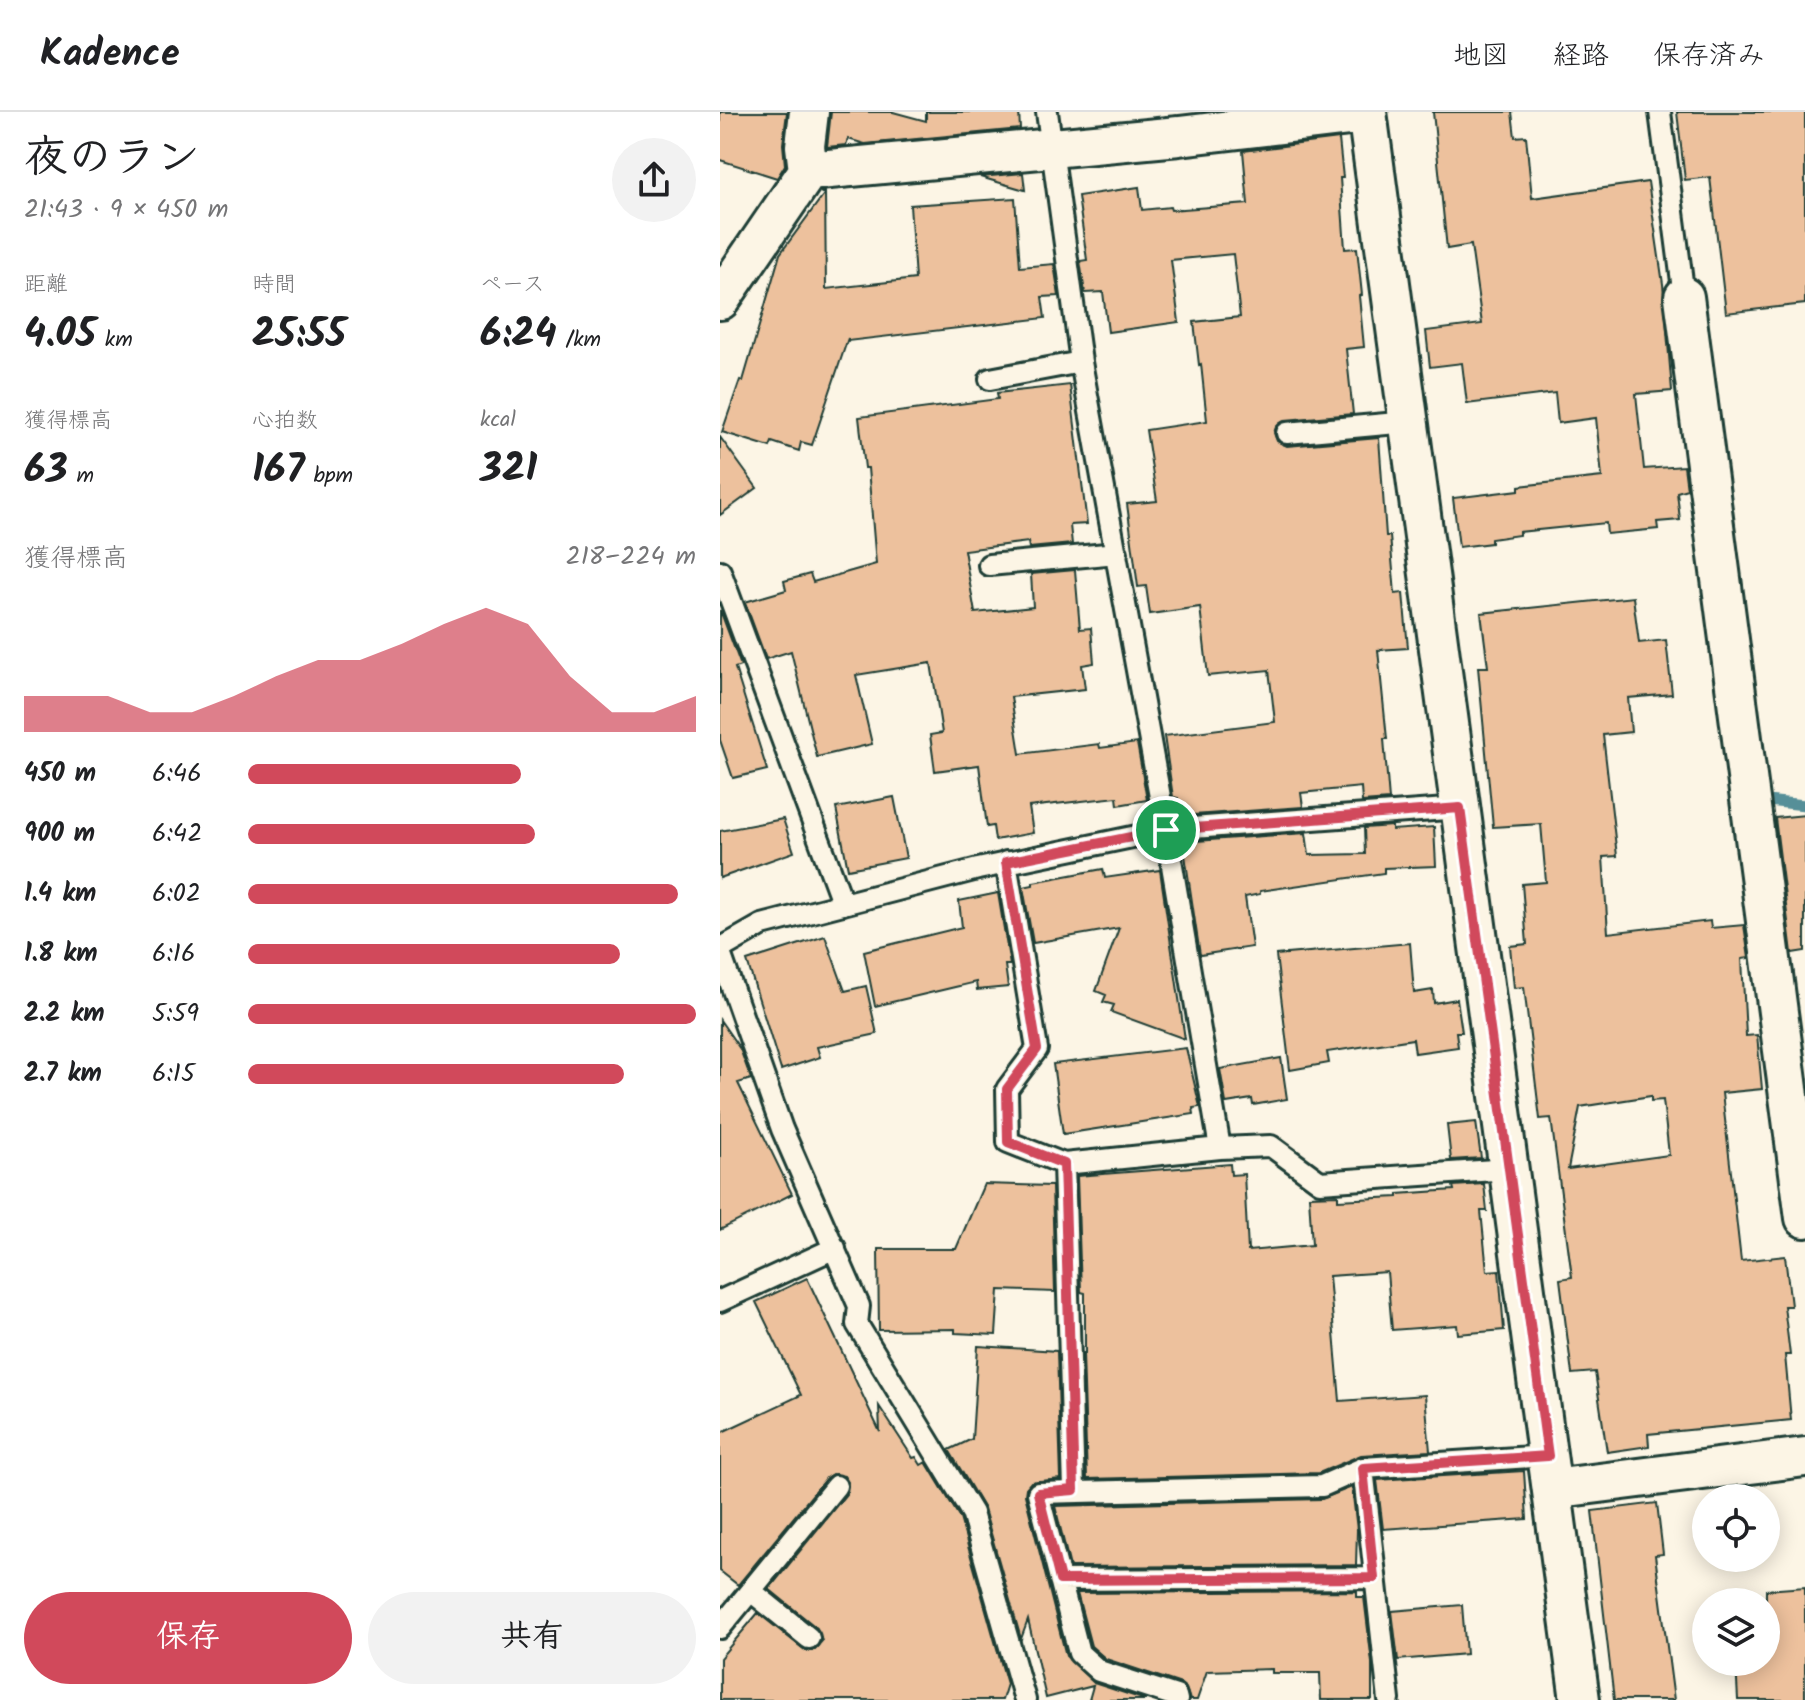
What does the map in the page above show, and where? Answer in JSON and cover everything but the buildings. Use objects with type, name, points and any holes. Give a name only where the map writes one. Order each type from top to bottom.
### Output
[{"type":"street","points":[[720,300],[808,171],[805,146],[809,112]]},
{"type":"street","points":[[808,171],[1050,130],[1179,136],[1367,113],[1580,1700]]},
{"type":"street","points":[[1684,297],[1805,1218]]},
{"type":"street","points":[[1550,1472],[1805,1457]]},
{"type":"lane","points":[[1660,112],[1684,297]]},
{"type":"lane","points":[[1050,130],[1081,362],[1220,1148]]},
{"type":"lane","points":[[990,379],[1081,362]]},
{"type":"lane","points":[[1287,433],[1408,422]]},
{"type":"lane","points":[[989,565],[1117,553]]},
{"type":"lane","points":[[720,571],[843,904]]},
{"type":"lane","points":[[1025,1700],[972,1513],[857,1324],[859,1306],[782,1129],[720,951],[762,925],[1006,862],[1166,830],[1460,808]]},
{"type":"lane","points":[[1006,862],[1037,1049],[1007,1089],[1008,1142],[1064,1164],[1220,1148],[1271,1146],[1320,1182],[1509,1169]]},
{"type":"lane","points":[[1064,1164],[1074,1490]]},
{"type":"lane","points":[[720,1301],[835,1248]]},
{"type":"lane","points":[[1363,1468],[1389,1700]]},
{"type":"lane","points":[[1177,1700],[1176,1696],[1099,1671],[1079,1653],[1038,1493],[1322,1486],[1363,1468],[1550,1472]]},
{"type":"lane","points":[[720,1628],[836,1486]]},
{"type":"lane","points":[[1060,1580],[1374,1578]]},
{"type":"lane","points":[[751,1591],[809,1638]]},
{"type":"waterway","points":[[1758,800],[1805,805]]},
{"type":"route","points":[[1460,808],[1548,1456],[1363,1468],[1374,1578],[1060,1580],[1038,1493],[1074,1490],[1064,1164],[1008,1142],[1007,1089],[1037,1049],[1006,862],[1166,830],[1460,808]]}]
